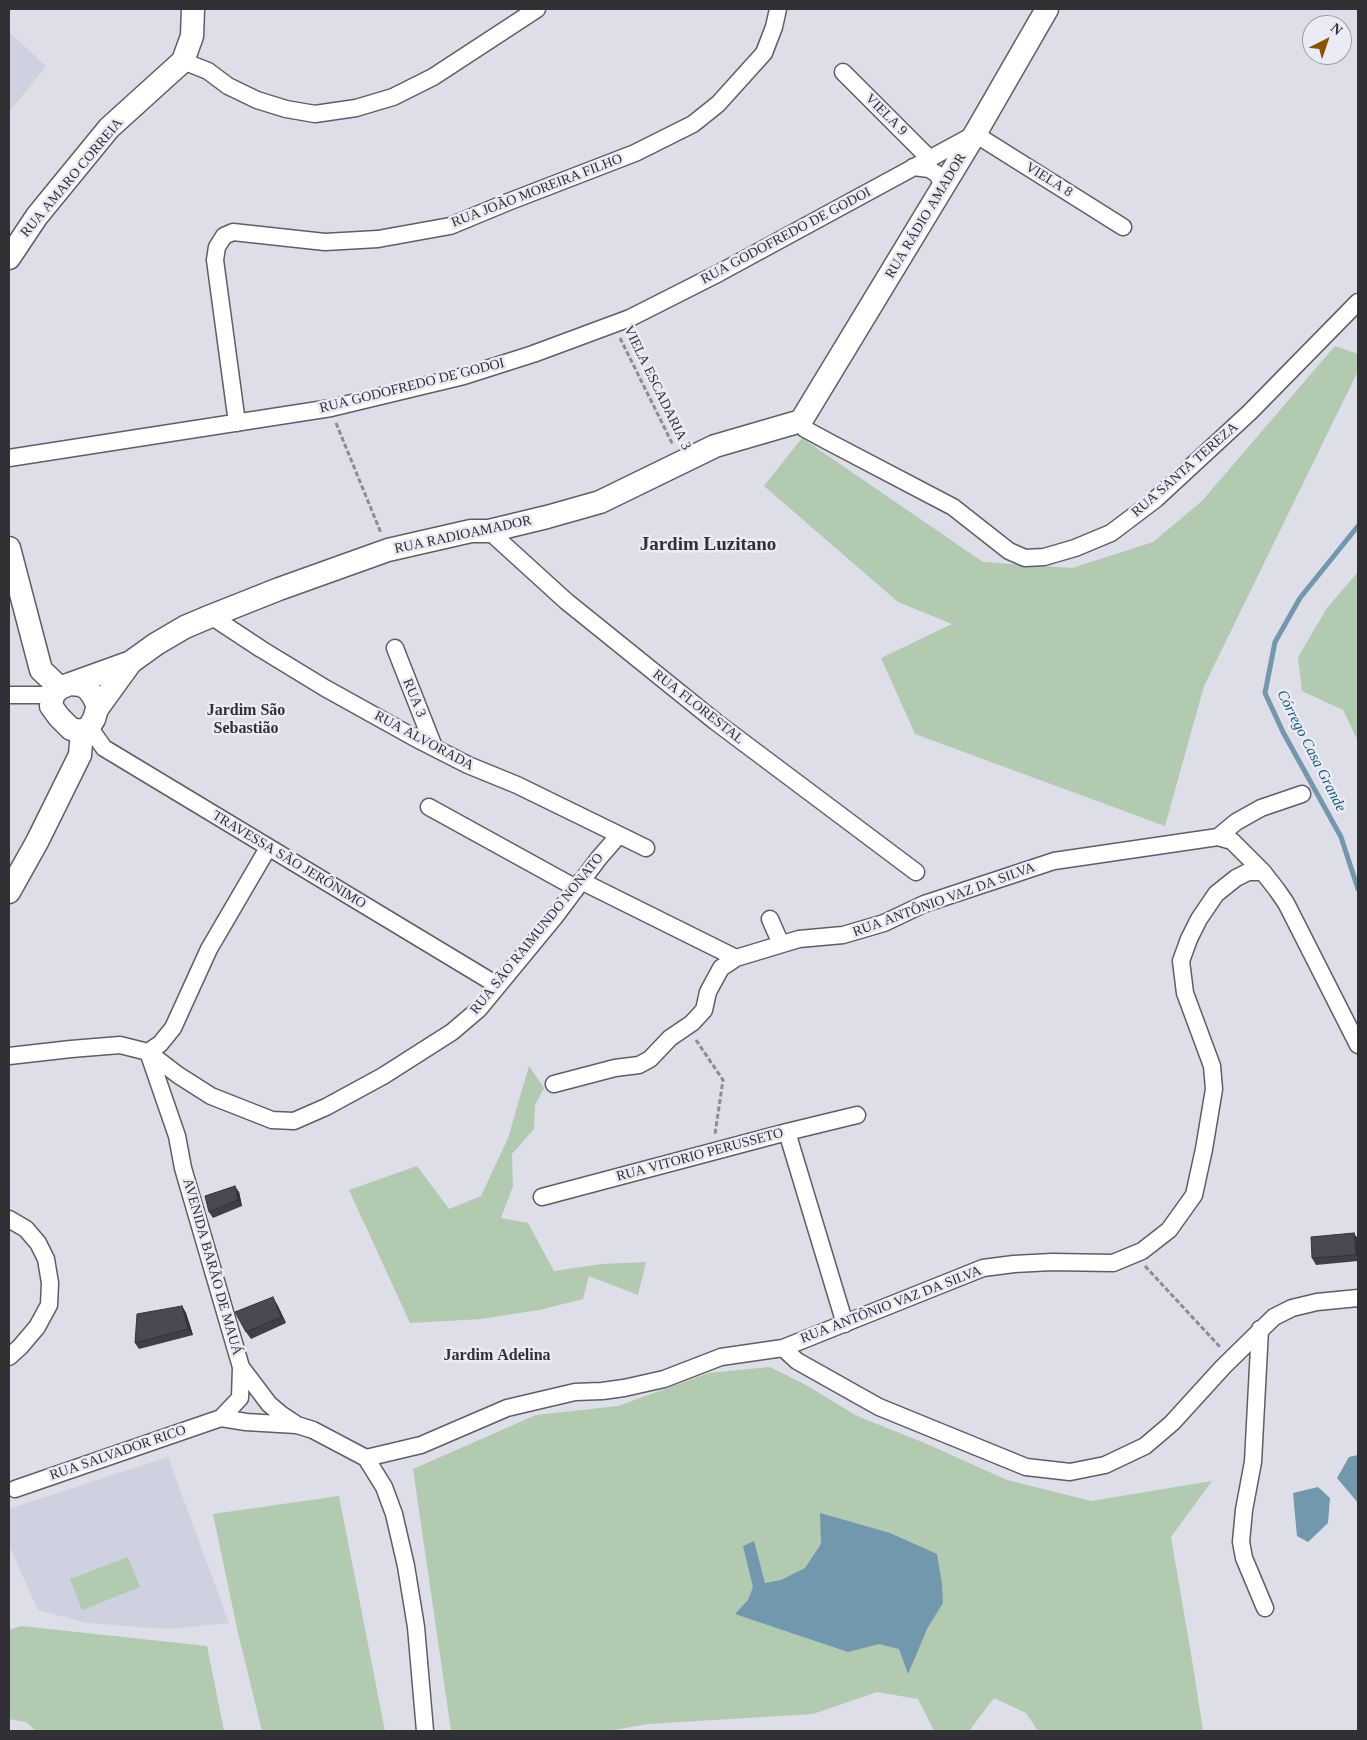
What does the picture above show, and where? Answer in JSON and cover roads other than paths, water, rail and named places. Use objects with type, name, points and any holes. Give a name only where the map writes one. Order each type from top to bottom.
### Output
[{"type":"street","points":[[193,9],[192,36],[183,61],[208,72],[228,86],[257,100],[286,109],[315,114],[356,108],[393,97],[434,77],[537,9]]},
{"type":"street","name":"RUA JOÃO MOREIRA FILHO","points":[[237,423],[215,260],[217,246],[224,236],[233,232],[325,242],[378,239],[450,226],[635,154],[694,124],[718,104],[764,54],[774,27],[778,9]]},
{"type":"street","name":"RUA RÁDIO AMADOR","points":[[801,421],[944,186],[1048,9]]},
{"type":"street","name":"RUA AMARO CORREIA","points":[[9,258],[37,216],[109,128],[183,61]]},
{"type":"street","name":"VIELA 9","points":[[843,72],[928,158]]},
{"type":"street","name":"RUA GODOFREDO DE GODOI","points":[[9,458],[331,408],[464,376],[533,354],[630,318],[719,273],[975,134]]},
{"type":"street","name":"VIELA 8","points":[[975,134],[1123,227]]},
{"type":"street","points":[[913,167],[929,169],[937,174],[944,186]]},
{"type":"street","name":"RUA SANTA TEREZA","points":[[801,421],[805,429],[821,438],[953,506],[1009,551],[1025,558],[1044,557],[1075,548],[1111,533],[1156,499],[1250,412],[1358,302]]},
{"type":"street","name":"RUA RADIOAMADOR","points":[[61,689],[131,662],[156,644],[185,627],[279,588],[388,550],[471,531],[489,530],[547,517],[600,502],[715,446],[801,421]]},
{"type":"street","name":"RUA FLORESTAL","points":[[489,530],[566,601],[701,710],[916,872]]},
{"type":"street","points":[[9,548],[41,670],[61,689]]},
{"type":"street","name":"RUA ALVORADA","points":[[212,616],[261,649],[325,688],[434,747],[468,765],[517,785],[646,848]]},
{"type":"street","name":"RUA 3","points":[[395,648],[434,747]]},
{"type":"street","name":"RUA RADIOAMADOR","points":[[89,723],[131,662]]},
{"type":"street","points":[[9,695],[81,685],[94,696],[80,755],[37,842],[9,892]]},
{"type":"street","points":[[61,689],[52,706],[58,717],[71,729],[89,723]]},
{"type":"street","name":"TRAVESSA SÃO JERÔNIMO","points":[[89,723],[104,748],[497,985]]},
{"type":"street","points":[[1218,837],[1236,822],[1261,808],[1302,794]]},
{"type":"street","points":[[428,807],[579,884],[736,958]]},
{"type":"street","name":"RUA SÃO RAIMUNDO NONATO","points":[[148,1052],[178,1075],[211,1096],[272,1120],[294,1121],[326,1107],[383,1076],[452,1032],[478,1009],[554,918],[619,835]]},
{"type":"street","points":[[1218,837],[1232,841],[1263,872],[1286,903],[1358,1045]]},
{"type":"street","name":"RUA ANTÔNIO VAZ DA SILVA","points":[[554,1084],[615,1068],[639,1065],[654,1055],[670,1038],[687,1027],[704,1010],[708,992],[721,968],[736,958],[799,939],[843,935],[884,923],[924,904],[1054,861],[1218,837]]},
{"type":"street","points":[[9,1056],[71,1048],[120,1045],[148,1052],[160,1044],[173,1028],[209,949],[268,848]]},
{"type":"street","name":"RUA ANTÔNIO VAZ DA SILVA","points":[[366,1458],[421,1445],[507,1408],[575,1392],[624,1388],[664,1379],[721,1356],[783,1348],[983,1268],[1052,1262],[1113,1263],[1142,1251],[1169,1230],[1194,1195],[1214,1089],[1212,1066],[1185,993],[1181,962],[1188,939],[1198,919],[1216,894],[1236,878],[1248,872],[1263,872]]},
{"type":"street","points":[[770,919],[781,944]]},
{"type":"street","name":"AVENIDA BARÃO DE MAUÁ","points":[[148,1052],[177,1136],[183,1168],[241,1367],[270,1404],[297,1425],[313,1430],[366,1458]]},
{"type":"street","name":"RUA VITORIO PERUSSETO","points":[[542,1197],[857,1115]]},
{"type":"street","points":[[788,1132],[845,1324]]},
{"type":"street","points":[[9,1219],[26,1229],[38,1243],[46,1259],[50,1283],[49,1306],[37,1327],[9,1357]]},
{"type":"street","points":[[783,1348],[797,1361],[879,1407],[1026,1467],[1070,1472],[1105,1465],[1144,1446],[1172,1423],[1231,1359],[1274,1317],[1292,1308],[1317,1302],[1358,1298]]},
{"type":"street","points":[[1260,1329],[1253,1462],[1244,1510],[1241,1542],[1244,1558],[1265,1608]]},
{"type":"street","name":"RUA SALVADOR RICO","points":[[15,1489],[221,1418],[240,1398],[241,1367]]},
{"type":"street","name":"RUA SALVADOR RICO","points":[[221,1418],[246,1422],[297,1425]]},
{"type":"street","points":[[366,1458],[384,1487],[394,1514],[404,1557],[416,1627],[425,1731]]},
{"type":"water","points":[[1358,1455],[1358,1503],[1337,1478],[1349,1457]]},
{"type":"water","points":[[1318,1487],[1330,1498],[1328,1523],[1308,1542],[1297,1536],[1293,1493]]},
{"type":"water","points":[[820,1513],[890,1533],[937,1554],[943,1603],[928,1627],[908,1674],[899,1649],[879,1644],[848,1652],[735,1614],[748,1600],[753,1587],[743,1546],[754,1541],[765,1583],[781,1580],[805,1568],[821,1544]]},
{"type":"waterway","name":"Córrego Casa Grande","points":[[1358,526],[1300,598],[1275,642],[1265,693],[1283,732],[1341,837],[1358,889]]},
{"type":"district","name":"Jardim Luzitano","points":[[708,545]]},
{"type":"district","name":"Jardim São Sebastião","points":[[246,720]]},
{"type":"district","name":"Jardim Adelina","points":[[497,1356]]}]
